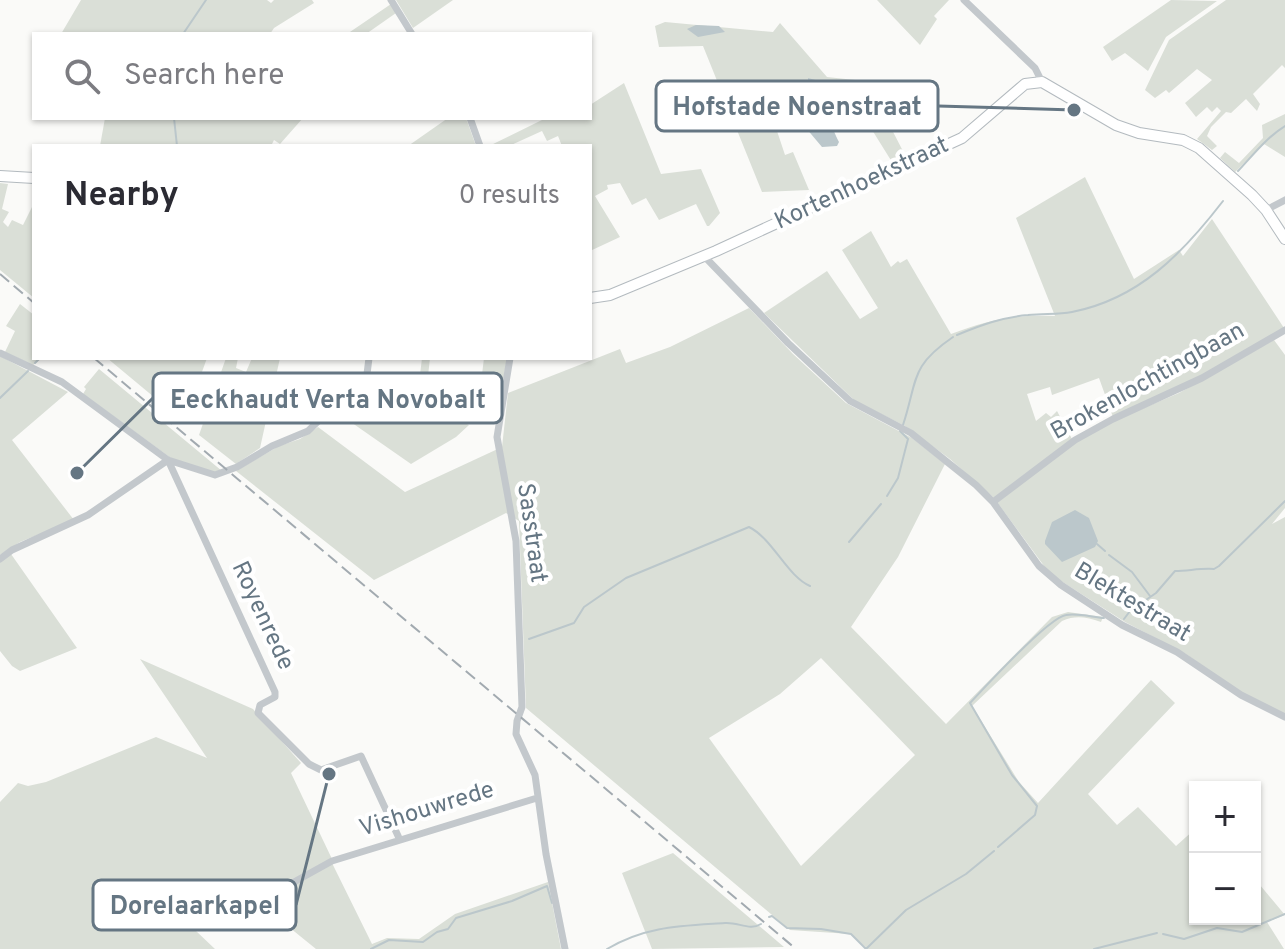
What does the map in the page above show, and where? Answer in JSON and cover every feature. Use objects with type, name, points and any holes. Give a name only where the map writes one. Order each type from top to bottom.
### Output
[{"type":"street","points":[[391,0],[411,32]]},
{"type":"street","points":[[964,0],[1035,68],[1042,82],[1116,125],[1139,133],[1183,140],[1199,148],[1266,210],[1285,239]]},
{"type":"street","name":"Kortenhoekstraat","points":[[592,298],[610,295],[704,256],[962,138],[1025,84],[1042,82]]},
{"type":"street","points":[[471,120],[479,144]]},
{"type":"street","points":[[0,176],[32,178]]},
{"type":"street","points":[[1266,210],[1285,200]]},
{"type":"street","name":"Blektestraat","points":[[704,256],[788,343],[850,401],[911,433],[950,462],[993,502],[1039,566],[1061,585],[1122,625],[1177,652],[1241,695],[1285,717]]},
{"type":"street","name":"Brokenlochtingbaan","points":[[993,502],[1075,440],[1202,378],[1285,330]]},
{"type":"street","points":[[0,353],[62,382],[168,460],[210,475],[221,474],[272,446],[301,436],[367,374],[369,360]]},
{"type":"street","name":"Sasstraat","points":[[510,360],[497,437],[518,560],[522,707],[516,734],[533,770],[537,798]]},
{"type":"street","points":[[0,559],[12,550],[88,515],[168,460]]},
{"type":"street","name":"Royenrede","points":[[168,460],[275,692],[275,697],[260,705],[258,713],[309,764],[321,770],[361,756],[399,838]]},
{"type":"street","points":[[537,798],[565,949]]},
{"type":"street","name":"Vishouwrede","points":[[201,925],[242,897],[276,892],[332,861],[537,798]]},
{"type":"shaded area","points":[[81,0],[267,0],[271,3],[274,0],[312,0],[314,3],[271,32],[62,32]]},
{"type":"shaded area","points":[[396,0],[453,0],[413,28]]},
{"type":"shaded area","points":[[877,0],[949,0],[934,16],[937,19],[920,45]]},
{"type":"shaded area","points":[[1171,0],[1217,1],[1166,37],[1148,71],[1125,53],[1112,61],[1103,47]]},
{"type":"shaded area","points":[[1226,0],[1285,0],[1285,68],[1282,65],[1253,94],[1260,104],[1257,111],[1246,99],[1211,127],[1207,136],[1217,146],[1212,150],[1197,139],[1221,111],[1217,107],[1212,112],[1207,107],[1196,117],[1185,103],[1212,80],[1197,69],[1169,93],[1166,90],[1155,98],[1145,90],[1169,40]]},
{"type":"shaded area","points":[[391,4],[396,13],[369,32],[350,32]]},
{"type":"shaded area","points":[[665,22],[773,32],[780,23],[827,77],[883,83],[887,87],[872,100],[906,157],[892,162],[859,109],[836,126],[812,98],[793,106],[792,114],[802,125],[795,127],[781,100],[774,103],[783,125],[776,128],[785,155],[793,152],[809,190],[762,192],[703,46],[659,47],[655,26]]},
{"type":"shaded area","points":[[696,25],[719,26],[725,32],[698,37],[687,29]]},
{"type":"shaded area","points":[[808,78],[819,81],[838,103],[833,112],[828,111],[808,86]]},
{"type":"shaded area","points":[[624,83],[661,174],[701,169],[720,213],[709,226],[696,204],[659,220],[646,198],[632,205],[620,183],[607,185],[608,189],[595,196],[620,237],[592,250],[592,144],[561,144],[558,136],[547,141],[542,131],[513,144],[493,144],[542,120],[592,120],[592,104]]},
{"type":"shaded area","points":[[809,99],[820,107],[827,118],[839,142],[837,146],[822,147],[795,115],[796,107]]},
{"type":"shaded area","points":[[1285,114],[1285,157],[1264,144],[1235,172],[1220,158],[1225,152],[1239,163],[1263,138],[1262,125]]},
{"type":"shaded area","points":[[105,120],[301,120],[280,144],[274,140],[272,144],[100,144]]},
{"type":"shaded area","points":[[445,120],[467,120],[475,144],[411,144]]},
{"type":"shaded area","points":[[1085,177],[1134,279],[1179,250],[1183,256],[1212,219],[1284,328],[1201,377],[1113,417],[1099,378],[1052,395],[1050,387],[1027,394],[1036,421],[1046,413],[1051,417],[1057,411],[1072,439],[994,498],[950,459],[905,426],[855,401],[764,313],[827,271],[860,319],[878,308],[842,250],[871,231],[891,267],[907,259],[951,334],[1002,319],[1055,316],[1016,218]]},
{"type":"shaded area","points":[[0,183],[8,184],[2,209],[9,212],[3,222],[8,227],[12,220],[23,225],[32,207],[32,296],[0,270]]},
{"type":"shaded area","points":[[20,304],[32,313],[32,360],[39,360],[33,365],[5,352],[15,331],[6,326]]},
{"type":"shaded area","points":[[749,308],[846,403],[912,438],[945,464],[898,557],[851,627],[946,724],[1052,617],[1068,612],[1103,617],[1101,622],[1081,617],[1062,621],[972,706],[1019,782],[1038,803],[1151,680],[1175,703],[1088,794],[1117,825],[1138,807],[1176,846],[1189,834],[1189,925],[1261,925],[1261,886],[1285,915],[1267,922],[1284,949],[868,949],[850,934],[790,930],[526,708],[519,521],[506,513],[374,580],[236,471],[318,427],[405,492],[502,447],[508,393],[620,349],[626,363],[670,347]],"holes":[[[821,658],[915,755],[801,866],[709,738],[780,694]]]},
{"type":"shaded area","points":[[1274,340],[1285,355],[1285,508],[1272,524],[1285,517],[1285,715],[1240,692],[1186,654],[1125,622],[1061,581],[1047,570],[997,502],[1072,444],[1116,420],[1179,393]]},
{"type":"shaded area","points":[[0,356],[68,392],[12,440],[74,520],[20,542],[0,555]]},
{"type":"shaded area","points":[[109,360],[206,360],[184,422]]},
{"type":"shaded area","points":[[225,360],[238,360],[236,368],[246,372],[251,360],[280,360],[260,448],[236,464],[199,435]]},
{"type":"shaded area","points":[[422,360],[430,360],[425,403],[469,425],[456,437],[411,464],[335,411],[369,376],[417,400]]},
{"type":"shaded area","points":[[484,360],[507,360],[498,411],[478,407]]},
{"type":"shaded area","points":[[99,369],[222,471],[217,473],[175,461],[83,394],[84,387]]},
{"type":"shaded area","points":[[1075,510],[1089,518],[1098,541],[1095,547],[1062,562],[1045,541],[1052,522]]},
{"type":"shaded area","points":[[11,554],[77,648],[20,671],[0,651],[0,562]]},
{"type":"shaded area","points":[[140,659],[253,709],[301,763],[291,773],[332,859],[275,889],[241,895],[195,930],[215,949],[0,949],[0,802],[18,783],[28,786],[46,782],[156,737],[207,758]]},
{"type":"shaded area","points":[[673,853],[784,947],[652,949],[622,873]]},
{"type":"shaded area","points":[[332,863],[372,944],[387,938],[419,939],[455,914],[548,882],[561,949],[316,949],[252,897],[266,895]]},
{"type":"waterway","points":[[184,32],[206,0]]},
{"type":"waterway","points":[[174,120],[177,144]]},
{"type":"waterway","points":[[1238,171],[1285,126]]},
{"type":"waterway","points":[[957,335],[1001,320],[1072,312],[1118,296],[1139,285],[1175,256],[1223,201]]},
{"type":"waterway","points":[[903,425],[922,366],[953,337]]},
{"type":"waterway","points":[[35,363],[38,360]]},
{"type":"waterway","points":[[0,398],[28,371]]},
{"type":"waterway","points":[[887,496],[898,478],[908,439],[900,431]]},
{"type":"waterway","points":[[1124,619],[1130,611],[1156,593],[1175,571],[1214,569],[1219,566],[1285,501]]},
{"type":"waterway","points":[[849,542],[881,504]]},
{"type":"waterway","points":[[529,639],[574,623],[584,607],[626,578],[749,527],[765,540],[794,574],[810,586]]},
{"type":"waterway","points":[[1097,544],[1105,551]]},
{"type":"waterway","points":[[1109,555],[1132,572],[1150,596]]},
{"type":"waterway","points":[[998,847],[1035,815],[1037,806],[1012,775],[970,703],[1018,653],[1058,619],[1066,615],[1104,618]]},
{"type":"waterway","points":[[769,917],[772,916],[787,928],[851,934],[866,949],[906,910],[966,874],[994,851]]},
{"type":"waterway","points":[[371,949],[389,940],[423,942],[437,932],[448,929],[456,918],[512,901],[547,886],[552,903]]},
{"type":"waterway","points":[[1163,934],[1184,939],[1217,928],[1242,932],[1285,914]]},
{"type":"waterway","points":[[607,949],[621,941],[664,928],[725,923],[753,927],[761,924]]},
{"type":"waterway","points":[[1094,949],[1157,933]]},
{"type":"railway","points":[[0,274],[32,301]]},
{"type":"railway","points":[[96,360],[796,949]]},
{"type":"place","name":"Hofstade Noenstraat","points":[[1074,110]]},
{"type":"place","name":"Eeckhaudt Verta Novobalt","points":[[77,473]]},
{"type":"place","name":"Dorelaarkapel","points":[[329,774]]}]
